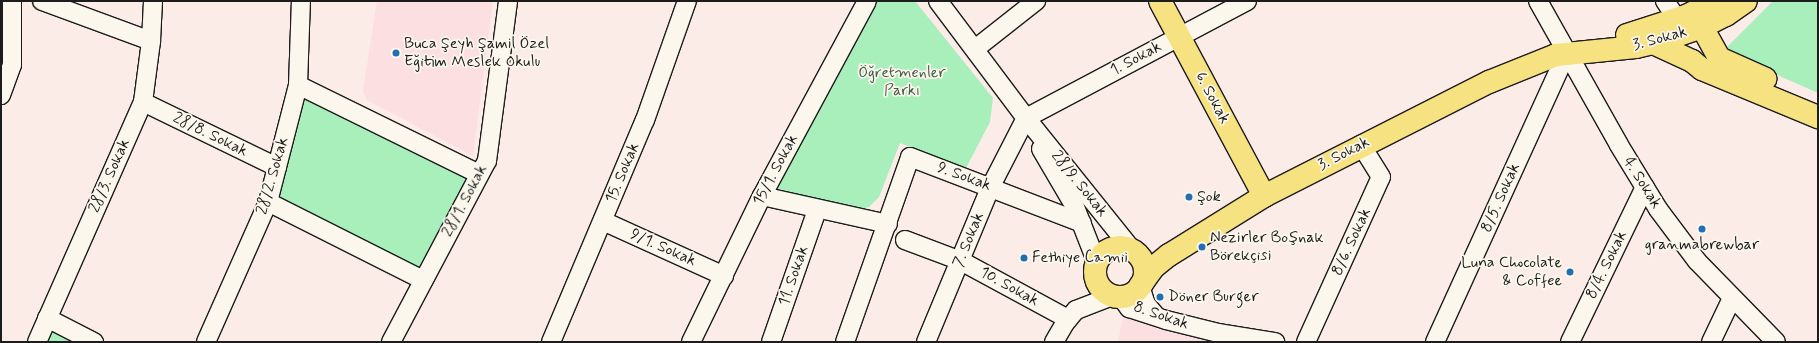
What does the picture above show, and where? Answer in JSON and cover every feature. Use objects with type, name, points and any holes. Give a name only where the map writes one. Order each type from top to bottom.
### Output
[{"type":"main road","name":"6. Sokak","points":[[1160,1],[1264,196]]},
{"type":"main road","name":"3. Sokak","points":[[1140,286],[1154,266],[1169,255],[1264,196],[1361,145],[1490,82],[1567,53],[1677,19],[1715,1]]},
{"type":"main road","name":"3. Sokak","points":[[1567,53],[1653,43],[1702,27],[1726,15],[1746,1]]},
{"type":"main road","points":[[1677,19],[1691,19],[1702,27],[1719,58],[1818,102]]},
{"type":"main road","points":[[1653,43],[1687,58],[1702,69],[1818,117]]},
{"type":"main road","points":[[1132,250],[1143,262],[1144,279],[1140,286],[1129,295],[1117,296],[1100,287],[1095,271],[1097,263],[1108,250],[1124,247],[1132,250],[1148,249],[1264,196]]},
{"type":"street","points":[[1,95],[12,65],[12,1]]},
{"type":"street","points":[[42,1],[152,41]]},
{"type":"street","name":"28/3. Sokak","points":[[37,342],[143,102],[152,41],[153,1]]},
{"type":"street","name":"28/2. Sokak","points":[[206,342],[268,202],[298,85],[301,1]]},
{"type":"street","name":"28/1. Sokak","points":[[396,340],[423,280],[487,161],[508,1]]},
{"type":"street","name":"15. Sokak","points":[[551,342],[603,221],[668,61],[687,1]]},
{"type":"street","name":"15/1. Sokak","points":[[691,342],[762,196],[867,1]]},
{"type":"street","name":"28/9. Sokak","points":[[938,1],[1026,118],[1132,250]]},
{"type":"street","points":[[975,49],[1036,1]]},
{"type":"street","name":"1. Sokak","points":[[1026,118],[1247,1]]},
{"type":"street","name":"4. Sokak","points":[[1538,1],[1645,187],[1697,261],[1776,342]]},
{"type":"street","points":[[1666,1],[1677,19]]},
{"type":"street","name":"8/5. Sokak","points":[[1435,342],[1567,53]]},
{"type":"street","points":[[298,85],[479,174]]},
{"type":"street","name":"28/8. Sokak","points":[[143,102],[277,167]]},
{"type":"street","name":"28/9. Sokak","points":[[1026,118],[1082,224],[1097,263]]},
{"type":"street","name":"7. Sokak","points":[[926,342],[991,186],[1026,118]]},
{"type":"street","name":"8/6. Sokak","points":[[1306,342],[1381,177],[1361,145]]},
{"type":"street","name":"9. Sokak","points":[[846,342],[910,157],[991,186],[1082,224]]},
{"type":"street","name":"8/4. Sokak","points":[[1570,342],[1645,187]]},
{"type":"street","points":[[762,196],[817,210],[888,224]]},
{"type":"street","points":[[268,202],[423,280]]},
{"type":"street","name":"11. Sokak","points":[[771,342],[817,210]]},
{"type":"street","name":"9/1. Sokak","points":[[603,221],[724,276]]},
{"type":"street","name":"10. Sokak","points":[[905,240],[961,261],[1067,321]]},
{"type":"street","points":[[1140,286],[1146,304],[1156,316]]},
{"type":"street","points":[[1054,342],[1076,310],[1117,296]]},
{"type":"street","name":"8. Sokak","points":[[1117,296],[1129,308],[1156,316],[1218,333],[1275,342]]},
{"type":"street","points":[[1711,342],[1732,298]]},
{"type":"street","points":[[47,318],[94,342]]},
{"type":"street","points":[[1061,342],[1067,321]]},
{"type":"shaded area","points":[[377,1],[493,1],[473,156],[367,100],[363,91]]},
{"type":"shaded area","points":[[1123,316],[1245,342],[1118,342]]},
{"type":"green space","name":"Öğretmenler Parkı","points":[[877,1],[915,1],[993,98],[990,122],[966,168],[900,143],[879,197],[869,207],[856,210],[776,188]]},
{"type":"green space","points":[[1773,1],[1818,1],[1818,93],[1735,56],[1727,47]]},
{"type":"green space","points":[[298,85],[479,174],[423,280],[268,202]]},
{"type":"green space","points":[[47,318],[94,342],[37,342]]},
{"type":"place","name":"Buca Şeyh Şamil Özel Eğitim Meslek Okulu","points":[[396,53]]},
{"type":"place","name":"Şok","points":[[1189,197]]},
{"type":"place","name":"granmabrewbar","points":[[1702,229]]},
{"type":"place","name":"Nezirler Boşnak Börekçisi","points":[[1202,247]]},
{"type":"place","name":"Fethiye Camii","points":[[1024,258]]},
{"type":"place","name":"Luna Chocolate & Coffee","points":[[1570,272]]},
{"type":"place","name":"Döner Burger","points":[[1160,297]]}]
